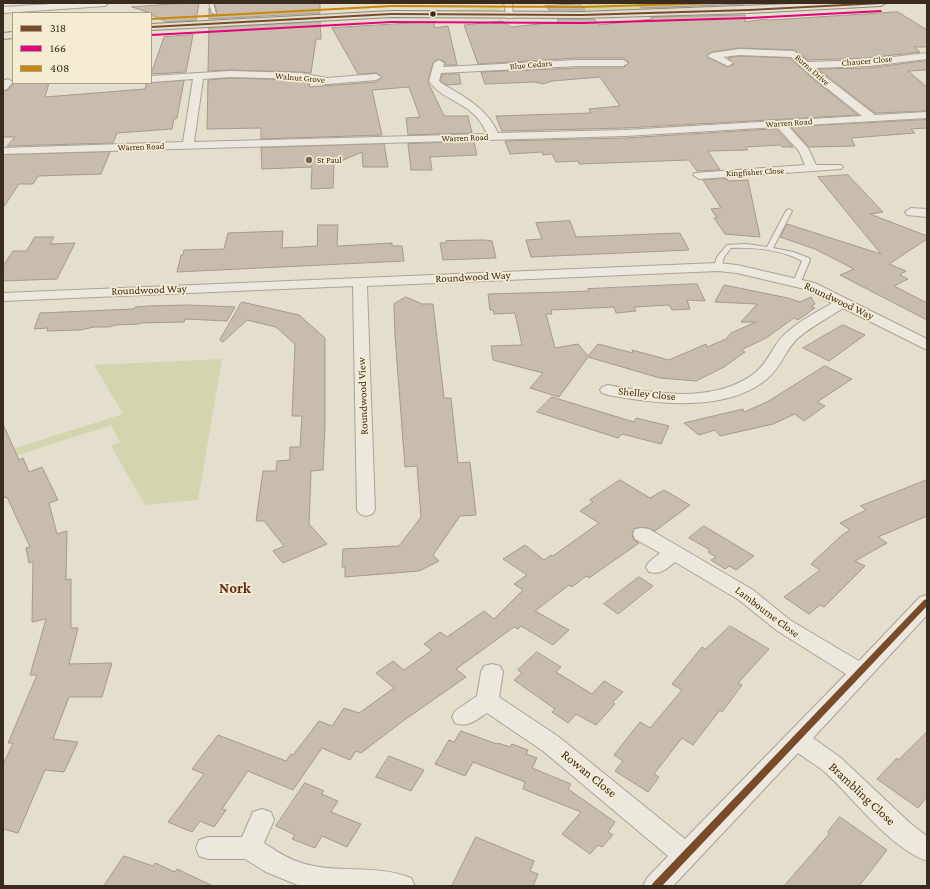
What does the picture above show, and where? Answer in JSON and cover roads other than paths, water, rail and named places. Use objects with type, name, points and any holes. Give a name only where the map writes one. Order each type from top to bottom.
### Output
[{"type":"main road","points":[[152,27],[392,14],[510,16],[707,12],[881,3]]},
{"type":"street","points":[[3,10],[25,6],[105,3]]},
{"type":"street","points":[[508,3],[510,16]]},
{"type":"street","name":"Burns Drive","points":[[728,63],[709,57],[739,52],[787,52],[796,55],[817,76],[872,118]]},
{"type":"street","name":"Chaucer Close","points":[[806,65],[868,63],[927,56]]},
{"type":"street","name":"Blue Cedars","points":[[494,137],[482,116],[467,102],[437,86],[434,82],[439,66],[482,69],[580,61],[623,63]]},
{"type":"street","points":[[300,76],[312,71]]},
{"type":"street","name":"Walnut Grove","points":[[152,79],[230,74],[300,76],[309,80],[321,81],[376,77]]},
{"type":"street","points":[[188,146],[200,75]]},
{"type":"street","name":"Warren Road","points":[[3,151],[624,133],[927,115]]},
{"type":"street","points":[[780,124],[805,152],[810,161],[810,169]]},
{"type":"street","name":"Kingfisher Close","points":[[699,175],[837,167]]},
{"type":"street","points":[[911,212],[927,213]]},
{"type":"street","name":"Roundwood Way","points":[[3,296],[718,267],[737,269],[810,286],[927,345]]},
{"type":"street","name":"Roundwood View","points":[[360,282],[366,510]]},
{"type":"street","name":"Shelley Close","points":[[606,389],[662,398],[689,398],[719,394],[742,386],[761,376],[774,363],[785,343],[791,336],[843,302]]},
{"type":"street","name":"Lambourne Close","points":[[642,534],[746,594],[783,625],[861,673]]},
{"type":"street","points":[[656,567],[673,553]]},
{"type":"street","points":[[656,886],[861,673],[927,602]]},
{"type":"street","points":[[463,717],[487,701],[492,672]]},
{"type":"street","name":"Rowan Close","points":[[487,701],[551,744],[686,855]]},
{"type":"street","name":"Brambling Close","points":[[796,739],[833,765],[902,832],[927,850]]},
{"type":"street","points":[[249,848],[262,820]]},
{"type":"street","points":[[208,848],[249,848],[275,864],[298,874],[324,879],[380,881],[402,886]]},
{"type":"lane","points":[[211,3],[214,13]]},
{"type":"lane","points":[[769,249],[789,211]]},
{"type":"lane","points":[[718,267],[721,257],[729,246],[737,245],[769,249],[806,260],[797,282]]},
{"type":"place","name":"St Paul","points":[[309,160]]},
{"type":"district","name":"Nork","points":[[235,588]]}]
